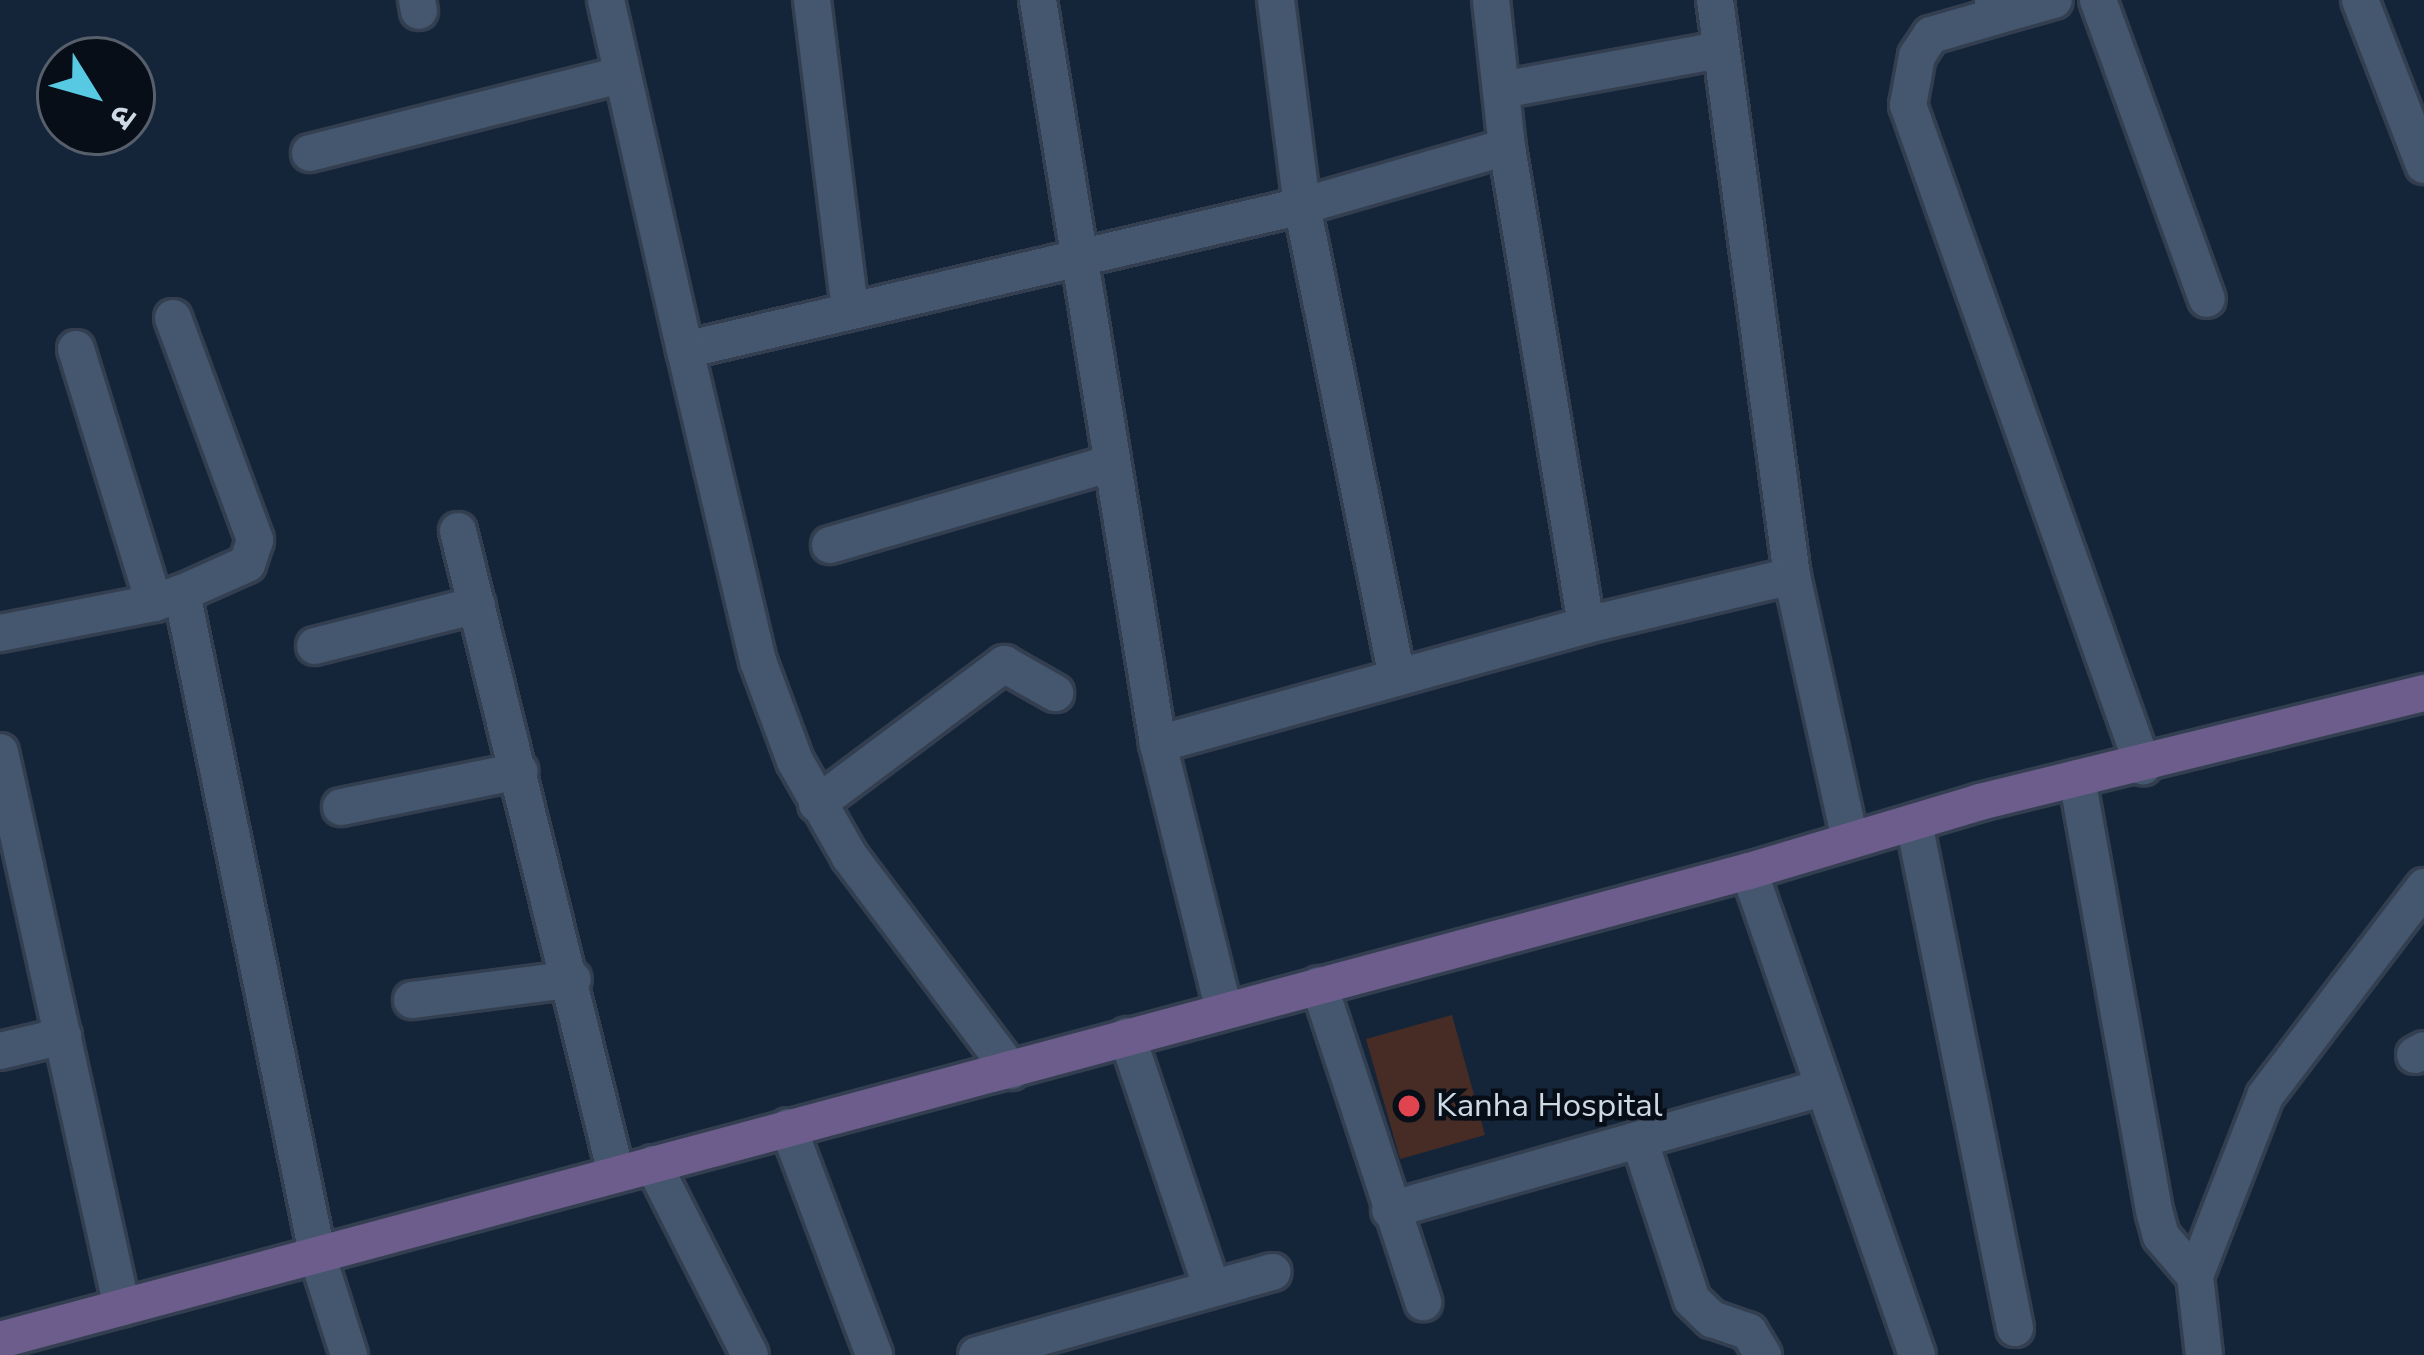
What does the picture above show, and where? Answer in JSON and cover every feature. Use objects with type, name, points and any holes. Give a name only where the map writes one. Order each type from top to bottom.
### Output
[{"type":"main road","points":[[0,1340],[318,1258],[788,1126],[1011,1071],[2077,778],[2143,766],[2424,693]]},
{"type":"street","points":[[606,0],[758,661],[817,804],[1011,1071]]},
{"type":"street","points":[[812,0],[850,309]]},
{"type":"street","points":[[1038,0],[1108,464],[1158,744],[1224,1011]]},
{"type":"street","points":[[1276,0],[1302,206],[1397,677]]},
{"type":"street","points":[[1491,0],[1507,147],[1586,625]]},
{"type":"street","points":[[1715,0],[1792,576],[1850,840]]},
{"type":"street","points":[[2054,0],[1995,8],[1930,34],[1917,56],[1908,105],[2143,766]]},
{"type":"street","points":[[2098,0],[2207,299]]},
{"type":"street","points":[[2360,0],[2424,166]]},
{"type":"street","points":[[1501,90],[1719,50]]},
{"type":"street","points":[[310,153],[621,75]]},
{"type":"street","points":[[685,350],[1074,253],[1302,206],[1507,147]]},
{"type":"street","points":[[0,633],[168,598],[247,564],[255,540],[172,318]]},
{"type":"street","points":[[76,349],[168,598],[318,1258],[349,1355]]},
{"type":"street","points":[[830,545],[1108,464]]},
{"type":"street","points":[[458,531],[573,979],[616,1174]]},
{"type":"street","points":[[1158,744],[1586,625],[1792,576]]},
{"type":"street","points":[[315,646],[477,605]]},
{"type":"street","points":[[817,804],[1004,664],[1055,693]]},
{"type":"street","points":[[0,752],[12,869],[64,1036],[122,1309]]},
{"type":"street","points":[[340,807],[519,771]]},
{"type":"street","points":[[2077,778],[2155,1214],[2161,1236],[2195,1276]]},
{"type":"street","points":[[1914,823],[2015,1328]]},
{"type":"street","points":[[1749,871],[1917,1355]]},
{"type":"street","points":[[2204,1355],[2195,1276],[2265,1096],[2424,887]]},
{"type":"street","points":[[412,1000],[573,979]]},
{"type":"street","points":[[1319,985],[1424,1302]]},
{"type":"street","points":[[0,1051],[64,1036]]},
{"type":"street","points":[[1127,1036],[1212,1288]]},
{"type":"street","points":[[1390,1210],[1641,1145],[1822,1088]]},
{"type":"street","points":[[788,1126],[874,1355]]},
{"type":"street","points":[[1641,1145],[1692,1300],[1712,1319],[1749,1332],[1763,1355]]},
{"type":"street","points":[[653,1164],[750,1355]]},
{"type":"street","points":[[977,1355],[1039,1347],[1273,1272]]},
{"type":"building","points":[[1452,1015],[1485,1135],[1400,1159],[1366,1039]]},
{"type":"place","name":"Kanha Hospital","points":[[1409,1106]]}]
